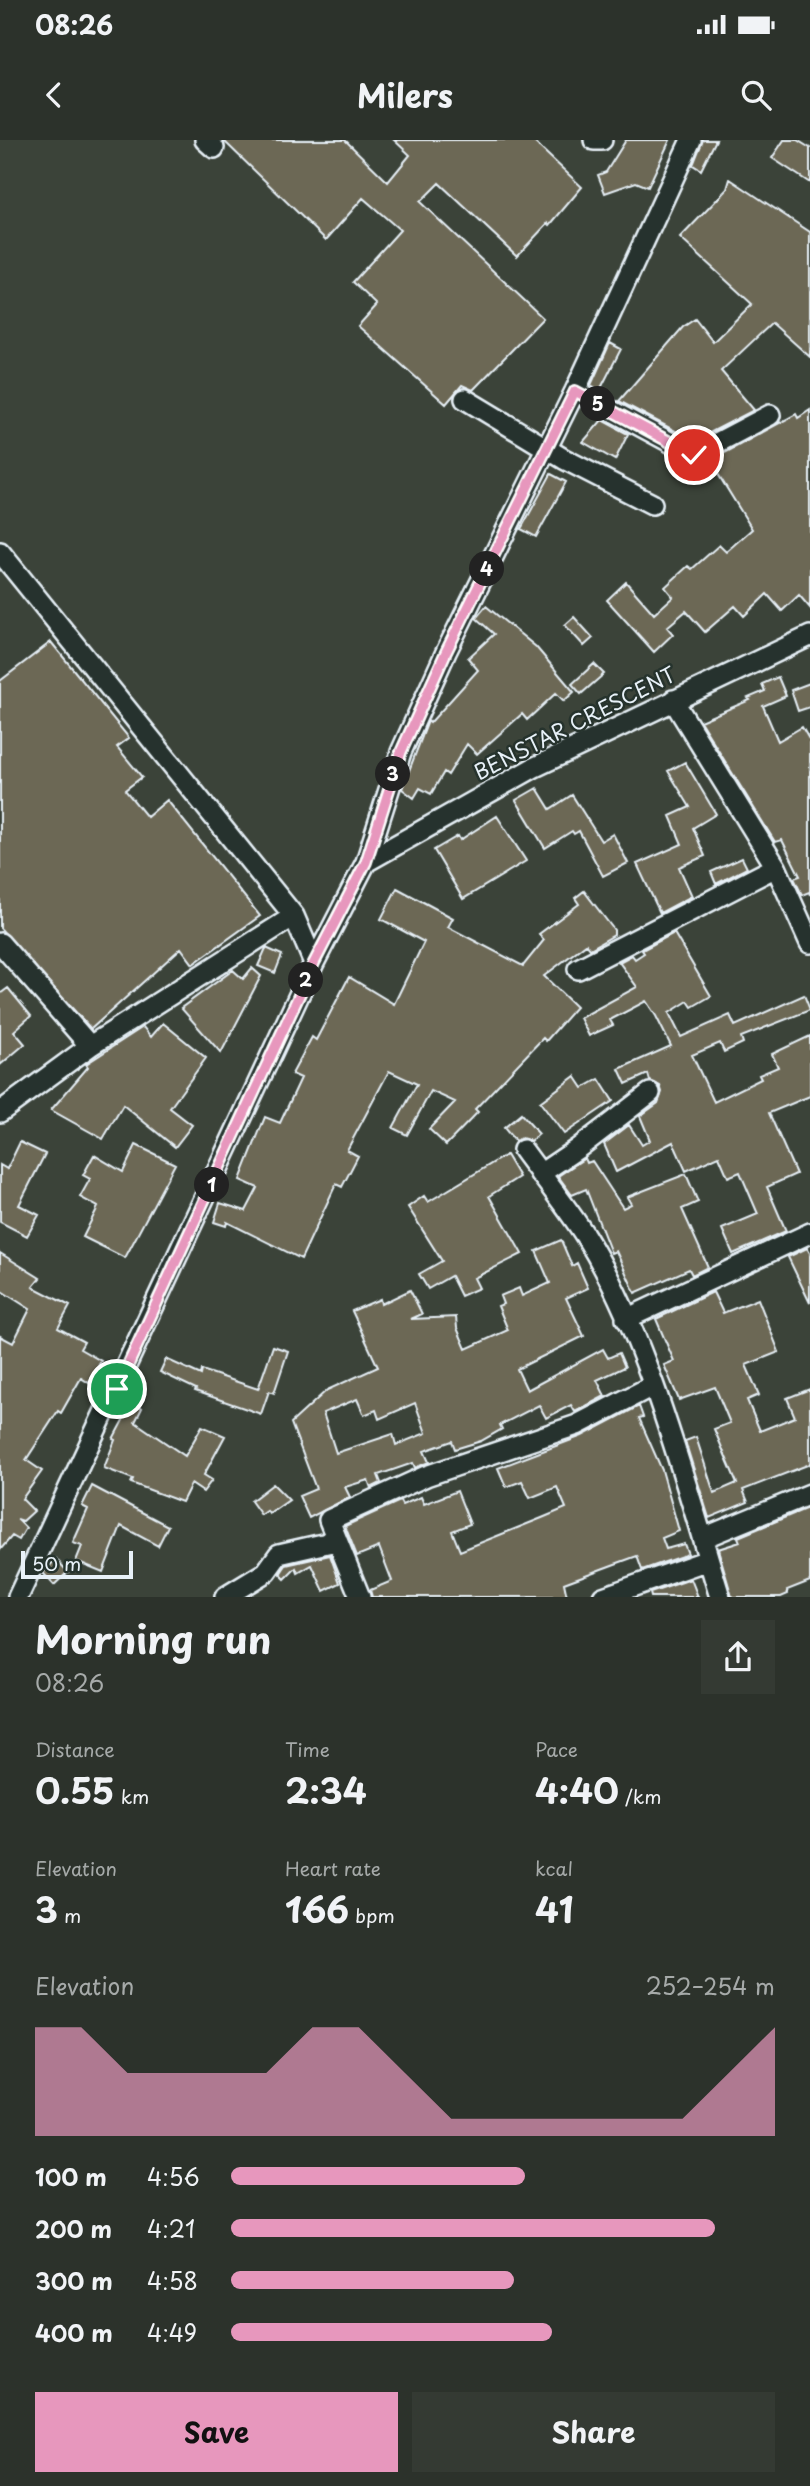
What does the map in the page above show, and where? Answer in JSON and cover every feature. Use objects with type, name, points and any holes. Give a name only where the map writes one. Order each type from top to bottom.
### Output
[{"type":"street","points":[[594,140],[602,140]]},
{"type":"street","points":[[18,1597],[148,1324],[314,963],[366,862],[401,752],[575,391],[691,140]]},
{"type":"street","points":[[575,391],[694,455],[770,415]]},
{"type":"street","points":[[465,399],[546,448],[652,504]]},
{"type":"street","points":[[0,552],[294,916],[314,963]]},
{"type":"street","name":"BENSTAR CRESCENT","points":[[366,862],[533,768],[810,636]]},
{"type":"street","points":[[673,700],[776,867],[804,906],[810,943]]},
{"type":"street","points":[[578,969],[776,867]]},
{"type":"street","points":[[0,1112],[90,1046],[294,916]]},
{"type":"street","points":[[0,943],[90,1046]]},
{"type":"street","points":[[540,1174],[649,1093]]},
{"type":"street","points":[[523,1150],[586,1238],[626,1319],[652,1385],[720,1597]]},
{"type":"street","points":[[626,1319],[810,1233]]},
{"type":"street","points":[[359,1597],[329,1523],[336,1516],[426,1476],[577,1425],[652,1385]]},
{"type":"street","points":[[703,1538],[810,1493]]},
{"type":"street","points":[[226,1597],[266,1572],[279,1555],[336,1541]]},
{"type":"street","points":[[603,1597],[708,1560]]},
{"type":"building","points":[[223,140],[345,140],[388,182],[410,155],[394,140],[532,140],[582,187],[550,225],[548,223],[517,256],[439,183],[420,202],[543,318],[473,390],[462,385],[446,404],[358,326],[377,305],[353,282],[400,230],[363,198],[326,240]]},
{"type":"building","points":[[626,140],[670,140],[648,187],[636,182],[605,193],[598,175],[606,172]]},
{"type":"building","points":[[703,140],[716,140],[701,170],[693,165]]},
{"type":"building","points":[[784,140],[797,140],[810,148],[810,183],[772,158]]},
{"type":"building","points":[[730,179],[810,232],[810,357],[772,323],[721,371],[754,410],[694,441],[619,401],[683,327],[695,319],[713,342],[752,304],[680,238],[727,189]]},
{"type":"building","points":[[610,343],[621,349],[600,390],[591,385]]},
{"type":"building","points":[[810,410],[810,608],[799,595],[782,611],[767,594],[744,616],[735,606],[705,632],[686,611],[667,627],[673,634],[654,652],[607,600],[626,582],[654,614],[673,597],[665,587],[688,566],[692,569],[719,545],[726,552],[752,529],[710,461],[796,414],[798,418]]},
{"type":"building","points":[[602,420],[628,434],[615,460],[583,442]]},
{"type":"building","points":[[551,474],[566,482],[536,537],[521,529]]},
{"type":"building","points":[[486,606],[536,647],[574,692],[564,701],[556,693],[527,720],[522,714],[477,754],[467,744],[448,775],[444,772],[431,794],[420,788],[414,798],[402,789],[428,721],[430,723],[478,670],[468,658],[494,634],[476,618]]},
{"type":"building","points":[[574,617],[593,638],[584,646],[565,625]]},
{"type":"building","points":[[51,642],[129,738],[117,747],[142,777],[125,790],[147,817],[167,800],[260,916],[193,964],[181,948],[91,1029],[0,928],[0,681]]},
{"type":"building","points":[[594,664],[604,674],[581,694],[572,684]]},
{"type":"building","points":[[778,677],[786,696],[763,706],[778,741],[802,727],[810,741],[810,895],[809,892],[802,895],[794,878],[800,876],[782,840],[775,842],[700,721],[750,700],[748,698],[765,691],[762,684]]},
{"type":"building","points":[[810,683],[810,707],[798,711],[791,690]]},
{"type":"building","points":[[685,762],[716,814],[693,828],[705,856],[679,867],[692,896],[660,913],[637,864],[682,844],[670,816],[690,807],[668,771]]},
{"type":"building","points":[[537,788],[550,809],[572,795],[601,841],[613,834],[628,863],[603,876],[579,831],[574,834],[572,831],[545,848],[516,800]]},
{"type":"building","points":[[497,816],[526,861],[463,899],[434,850],[458,836],[460,840]]},
{"type":"building","points":[[742,858],[747,868],[716,884],[711,872]]},
{"type":"building","points":[[397,888],[453,918],[448,927],[523,966],[544,940],[539,934],[579,904],[575,898],[584,891],[614,930],[614,935],[590,949],[586,944],[544,976],[576,1007],[546,1041],[543,1038],[475,1109],[478,1112],[446,1145],[429,1129],[455,1102],[431,1091],[407,1135],[393,1128],[417,1084],[389,1071],[347,1150],[358,1156],[342,1187],[336,1184],[301,1259],[227,1222],[226,1226],[214,1222],[220,1203],[246,1211],[258,1188],[240,1180],[265,1117],[280,1123],[301,1078],[292,1074],[312,1037],[316,1040],[349,977],[394,1004],[424,942],[381,919]]},
{"type":"building","points":[[674,933],[711,996],[692,1007],[688,1001],[669,1013],[681,1037],[730,1015],[735,1026],[804,995],[810,1010],[741,1037],[743,1043],[724,1052],[720,1043],[692,1055],[714,1102],[761,1079],[759,1075],[778,1067],[772,1054],[810,1036],[810,1096],[769,1113],[796,1174],[767,1187],[786,1231],[733,1254],[722,1229],[758,1214],[740,1172],[728,1177],[719,1156],[686,1171],[673,1142],[616,1172],[604,1144],[629,1125],[642,1145],[650,1140],[640,1116],[658,1103],[662,1092],[660,1086],[650,1081],[648,1074],[626,1084],[619,1069],[671,1046],[656,1016],[646,1001],[610,1020],[613,1025],[589,1036],[580,1018],[637,987],[619,962],[632,955],[635,959],[644,953],[642,950]]},
{"type":"building","points":[[266,948],[282,955],[275,973],[258,966]]},
{"type":"building","points":[[252,968],[261,976],[221,1053],[181,1008],[233,970],[243,979]]},
{"type":"building","points":[[8,988],[31,1016],[14,1031],[25,1044],[0,1065],[0,994]]},
{"type":"building","points":[[163,1023],[206,1058],[170,1108],[192,1125],[175,1147],[123,1105],[103,1139],[51,1110],[88,1067],[86,1064],[143,1027],[151,1037]]},
{"type":"building","points":[[575,1076],[583,1088],[599,1079],[613,1101],[564,1134],[540,1102]]},
{"type":"building","points":[[521,1114],[539,1134],[531,1141],[522,1138],[515,1141],[504,1128]]},
{"type":"building","points":[[20,1142],[45,1154],[19,1205],[39,1215],[27,1236],[0,1222],[0,1165],[7,1169]]},
{"type":"building","points":[[136,1145],[175,1164],[125,1258],[83,1237],[98,1207],[80,1197],[90,1179],[83,1175],[94,1155],[123,1172]]},
{"type":"building","points":[[506,1155],[519,1177],[489,1196],[522,1254],[474,1278],[479,1288],[461,1296],[451,1276],[428,1289],[419,1274],[442,1261],[408,1207],[424,1196],[428,1202]]},
{"type":"building","points":[[585,1158],[587,1163],[592,1161],[623,1208],[631,1204],[627,1197],[686,1174],[698,1202],[682,1209],[708,1267],[692,1275],[689,1269],[635,1293],[616,1251],[611,1253],[586,1189],[572,1195],[558,1176]]},
{"type":"building","points":[[561,1240],[572,1266],[577,1263],[588,1288],[566,1298],[584,1336],[517,1369],[527,1390],[603,1349],[608,1358],[619,1353],[625,1367],[597,1380],[605,1396],[575,1412],[571,1405],[546,1418],[539,1405],[500,1425],[502,1429],[481,1441],[455,1449],[452,1441],[424,1451],[429,1462],[415,1468],[413,1463],[378,1475],[381,1483],[371,1488],[368,1480],[345,1487],[350,1497],[309,1518],[299,1496],[316,1489],[291,1423],[327,1390],[378,1367],[352,1311],[380,1299],[381,1304],[410,1290],[422,1314],[411,1319],[456,1317],[457,1328],[466,1349],[508,1330],[498,1306],[503,1304],[500,1296],[519,1288],[522,1296],[550,1283],[536,1251]],"holes":[[[357,1399],[364,1415],[376,1410],[379,1419],[415,1403],[426,1433],[396,1445],[393,1434],[336,1453],[323,1413]]]},
{"type":"building","points":[[807,1248],[810,1253],[810,1303],[788,1257]]},
{"type":"building","points":[[0,1253],[40,1278],[33,1287],[70,1306],[58,1328],[84,1342],[80,1349],[101,1361],[89,1383],[81,1378],[61,1413],[58,1411],[26,1460],[42,1471],[22,1499],[34,1511],[23,1521],[17,1519],[26,1528],[19,1540],[12,1536],[0,1550],[0,1336],[13,1343],[30,1309],[0,1290]]},
{"type":"building","points":[[713,1292],[723,1313],[758,1299],[779,1352],[746,1365],[759,1395],[747,1400],[760,1431],[795,1417],[787,1398],[810,1389],[810,1464],[743,1490],[748,1502],[709,1518],[685,1441],[696,1437],[714,1493],[737,1483],[714,1429],[730,1423],[715,1387],[679,1400],[664,1365],[674,1361],[656,1319]]},
{"type":"building","points":[[273,1346],[288,1351],[274,1393],[269,1391],[261,1414],[195,1391],[196,1389],[160,1372],[166,1359],[201,1375],[202,1370],[258,1389]]},
{"type":"building","points":[[132,1403],[142,1408],[135,1422],[185,1456],[202,1426],[225,1436],[204,1475],[212,1480],[203,1492],[191,1484],[182,1502],[131,1483],[133,1479],[104,1468],[115,1440],[113,1439]]},
{"type":"building","points":[[639,1406],[643,1417],[639,1418],[662,1470],[679,1531],[662,1538],[666,1549],[684,1544],[688,1554],[642,1570],[637,1556],[564,1583],[567,1597],[372,1597],[370,1590],[392,1581],[379,1547],[357,1556],[345,1526],[400,1501],[402,1505],[421,1497],[424,1504],[457,1491],[470,1524],[452,1531],[460,1551],[542,1518],[566,1508],[557,1487],[530,1498],[522,1481],[506,1487],[498,1468],[582,1436]]},
{"type":"building","points":[[273,1484],[289,1500],[269,1514],[267,1511],[261,1515],[251,1501]]},
{"type":"building","points":[[92,1486],[168,1526],[158,1546],[121,1526],[103,1572],[76,1561],[82,1546],[73,1543],[88,1509],[82,1506]]},
{"type":"building","points":[[810,1507],[810,1581],[787,1590],[788,1594],[781,1597],[732,1597],[718,1549],[740,1542],[738,1537]]},
{"type":"building","points":[[330,1555],[340,1583],[324,1591],[312,1565],[298,1573],[296,1568],[285,1579],[280,1574],[286,1565]]},
{"type":"building","points":[[56,1559],[68,1572],[54,1585],[43,1573]]},
{"type":"building","points":[[691,1579],[698,1597],[651,1597],[650,1593]]},
{"type":"route","points":[[117,1389],[314,963],[366,862],[401,752],[446,652],[575,391],[694,455]]}]
